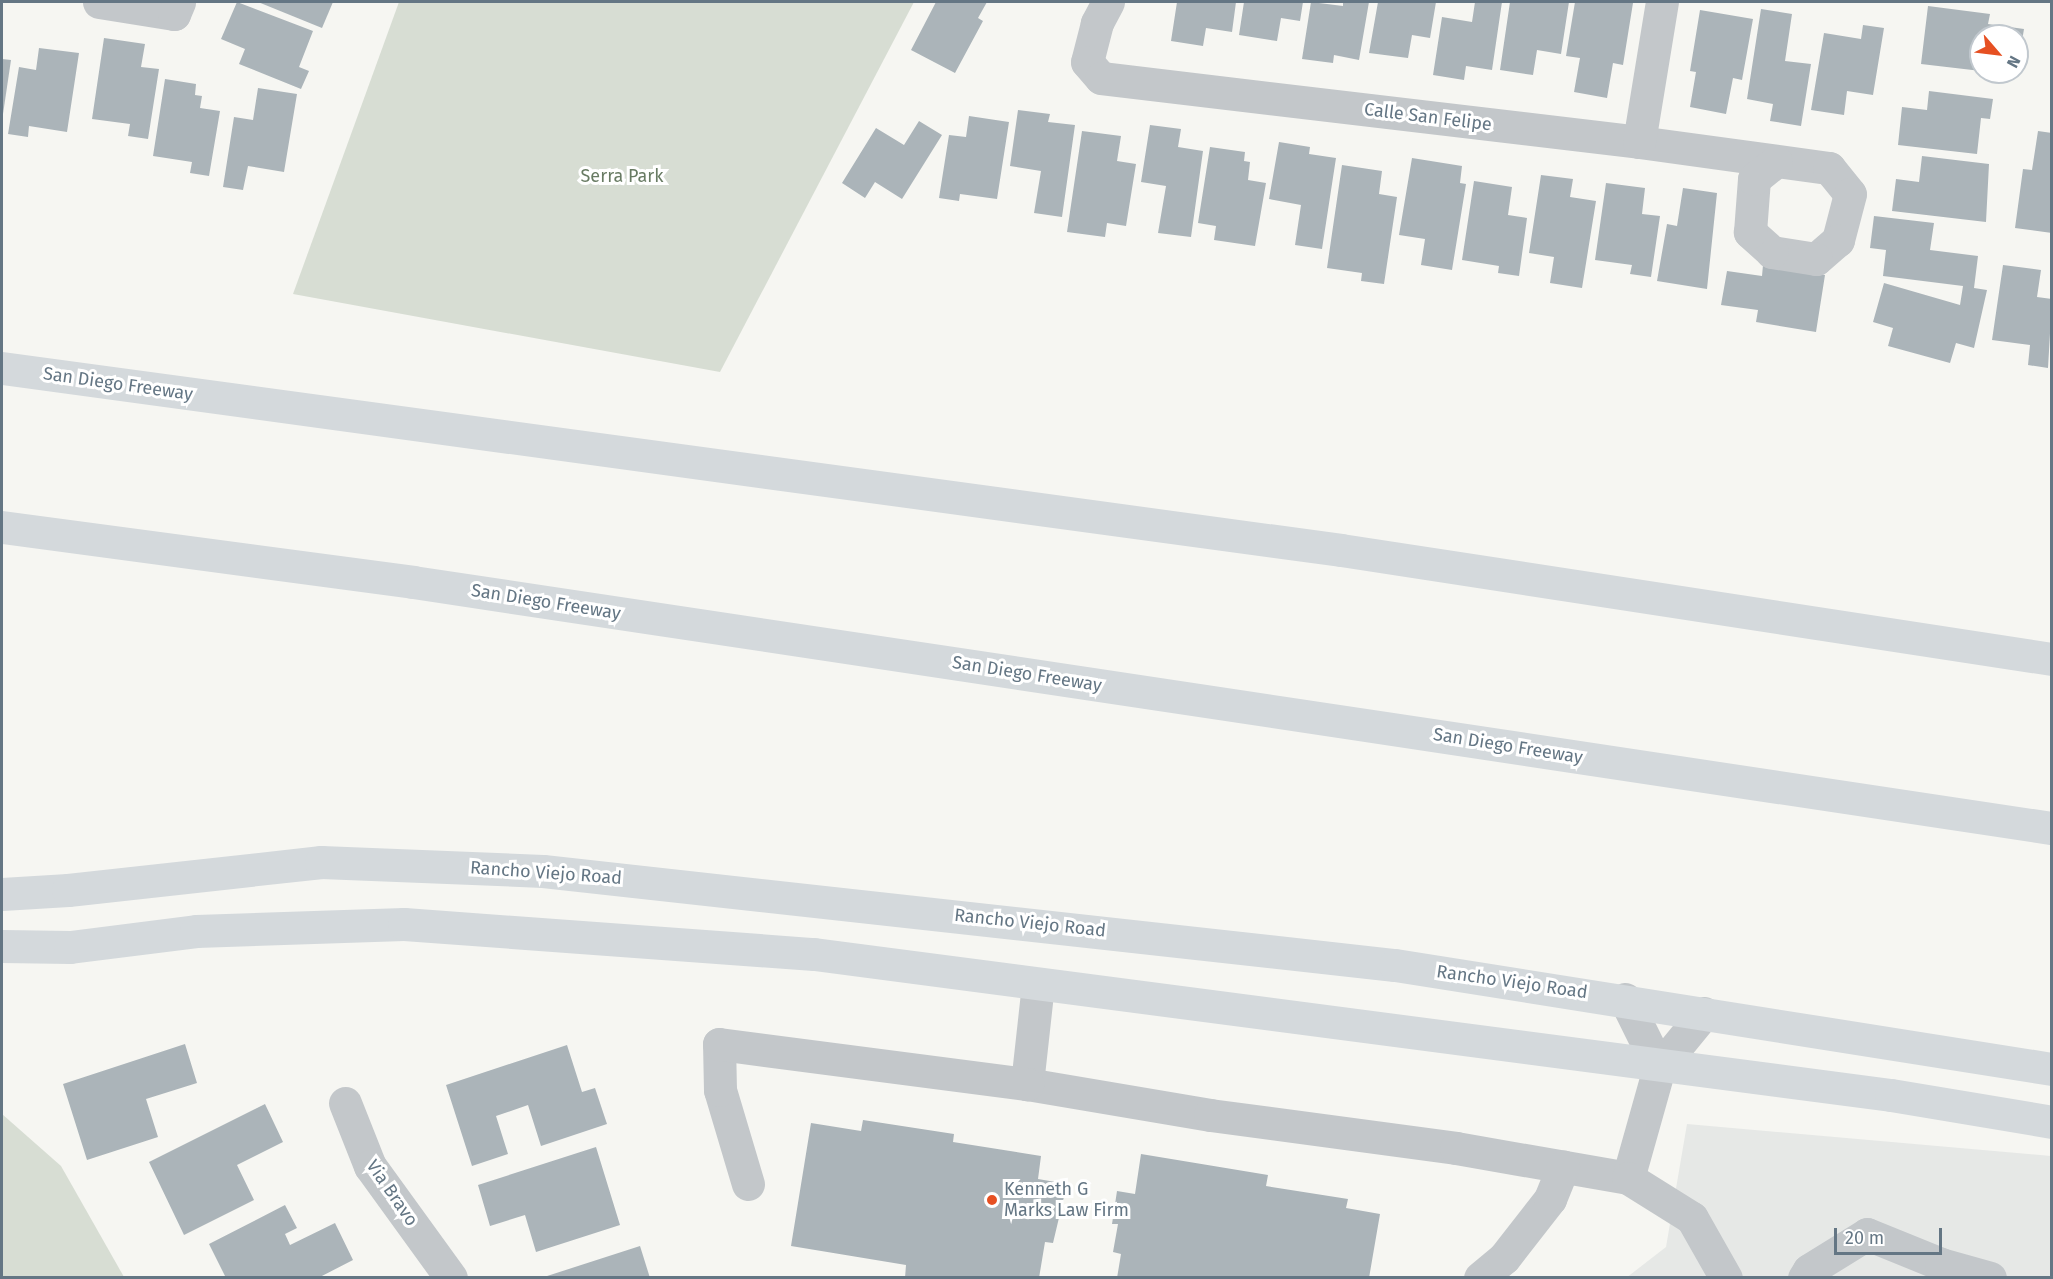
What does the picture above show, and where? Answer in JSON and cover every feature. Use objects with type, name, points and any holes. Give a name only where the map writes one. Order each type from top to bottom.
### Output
[{"type":"main road","name":"San Diego Freeway","points":[[2,368],[1341,550],[2052,659]]},
{"type":"main road","name":"San Diego Freeway","points":[[2,526],[437,585],[2052,828]]},
{"type":"main road","name":"Rancho Viejo Road","points":[[2,894],[68,890],[321,862],[543,871],[1395,965],[1625,999],[2052,1069]]},
{"type":"main road","points":[[2,946],[70,947],[196,931],[404,924],[814,954],[1659,1068],[1891,1095],[2052,1122]]},
{"type":"street","points":[[99,2],[174,14],[179,2]]},
{"type":"street","name":"Calle San Felipe","points":[[1108,2],[1097,23],[1087,62],[1101,78],[1639,142],[1776,161]]},
{"type":"street","points":[[1639,142],[1662,2]]},
{"type":"street","points":[[1027,1084],[1038,984]]},
{"type":"street","points":[[1625,999],[1659,1068]]},
{"type":"street","points":[[1628,1178],[1659,1068],[1704,1013]]},
{"type":"street","points":[[748,1184],[720,1090],[719,1044],[1027,1084],[1210,1115],[1456,1148],[1628,1178],[1692,1218],[1726,1278]]},
{"type":"street","name":"Via Bravo","points":[[345,1103],[370,1166],[451,1278]]},
{"type":"street","points":[[1480,1278],[1504,1258],[1550,1199],[1563,1167]]},
{"type":"street","points":[[1804,1278],[1809,1269],[1867,1234],[1941,1264],[1990,1278]]},
{"type":"shaded area","points":[[1687,1124],[2051,1156],[2051,1277],[1626,1278],[1666,1247]]},
{"type":"green space","name":"Serra Park","points":[[399,2],[914,2],[720,372],[293,294]]},
{"type":"green space","points":[[2,1114],[61,1166],[124,1277],[2,1277]]},
{"type":"building","points":[[237,2],[313,31],[299,67],[309,71],[301,89],[239,64],[245,49],[221,39]]},
{"type":"building","points":[[258,2],[333,2],[322,28]]},
{"type":"building","points":[[936,2],[987,2],[978,18],[983,21],[955,73],[911,50]]},
{"type":"building","points":[[1177,2],[1236,2],[1232,32],[1206,28],[1203,46],[1171,41]]},
{"type":"building","points":[[1244,2],[1303,2],[1300,21],[1281,18],[1277,41],[1239,35]]},
{"type":"building","points":[[1311,2],[1343,6],[1343,2],[1369,2],[1359,60],[1334,55],[1333,63],[1302,59]]},
{"type":"building","points":[[1378,2],[1436,2],[1430,38],[1412,35],[1408,58],[1369,53]]},
{"type":"building","points":[[1475,2],[1502,2],[1492,70],[1466,66],[1464,80],[1433,75],[1442,17],[1472,22]]},
{"type":"building","points":[[1510,2],[1569,2],[1561,54],[1537,50],[1533,75],[1500,70]]},
{"type":"building","points":[[1575,2],[1633,3],[1623,65],[1613,63],[1607,98],[1574,92],[1580,58],[1566,56]]},
{"type":"building","points":[[1928,6],[1990,14],[1988,24],[1969,24],[1969,70],[1921,64]]},
{"type":"building","points":[[1761,9],[1792,14],[1785,61],[1811,64],[1801,126],[1770,121],[1773,104],[1747,99]]},
{"type":"building","points":[[1700,10],[1753,19],[1742,80],[1733,78],[1726,114],[1690,107],[1696,72],[1690,71]]},
{"type":"building","points":[[1863,25],[1884,28],[1873,95],[1847,91],[1844,115],[1811,110],[1824,33],[1861,39]]},
{"type":"building","points":[[104,38],[145,44],[141,67],[159,69],[148,139],[128,136],[130,124],[92,119]]},
{"type":"building","points":[[39,48],[79,53],[67,132],[29,126],[28,137],[8,134],[19,67],[36,70]]},
{"type":"building","points":[[2,59],[11,60],[3,114],[2,114]]},
{"type":"building","points":[[165,79],[196,84],[195,95],[202,96],[200,108],[220,111],[209,176],[190,173],[192,162],[153,156]]},
{"type":"building","points":[[258,88],[297,94],[284,172],[248,166],[243,190],[223,187],[234,117],[253,120]]},
{"type":"building","points":[[1929,91],[1993,99],[1990,119],[1981,118],[1977,154],[1898,145],[1902,107],[1927,110]]},
{"type":"building","points":[[1018,110],[1050,114],[1048,122],[1075,125],[1062,217],[1034,213],[1041,171],[1010,166]]},
{"type":"building","points":[[969,116],[1009,122],[997,199],[960,194],[959,201],[939,198],[949,135],[966,137]]},
{"type":"building","points":[[919,121],[942,135],[902,199],[875,182],[865,198],[842,183],[876,128],[904,145]]},
{"type":"building","points":[[1150,125],[1181,129],[1178,147],[1203,151],[1191,237],[1158,233],[1166,186],[1141,182]]},
{"type":"building","points":[[1082,131],[1121,136],[1117,161],[1136,164],[1126,226],[1107,223],[1105,237],[1067,232]]},
{"type":"building","points":[[2038,131],[2052,133],[2052,233],[2015,228],[2023,169],[2032,170]]},
{"type":"building","points":[[1279,142],[1310,147],[1309,154],[1336,158],[1322,249],[1295,245],[1301,205],[1269,199]]},
{"type":"building","points":[[1210,147],[1245,152],[1244,161],[1250,162],[1248,180],[1266,183],[1255,246],[1214,240],[1216,226],[1198,223]]},
{"type":"building","points":[[1922,156],[1989,164],[1986,222],[1892,211],[1896,179],[1919,182]]},
{"type":"building","points":[[1412,158],[1462,166],[1460,183],[1466,184],[1452,270],[1421,265],[1425,239],[1399,235]]},
{"type":"building","points":[[1342,165],[1382,171],[1379,194],[1397,197],[1384,284],[1361,281],[1362,273],[1327,268]]},
{"type":"building","points":[[1541,175],[1573,179],[1570,197],[1596,201],[1582,288],[1550,283],[1554,257],[1529,253]]},
{"type":"building","points":[[1474,181],[1512,187],[1508,215],[1527,218],[1519,276],[1498,273],[1499,266],[1462,260]]},
{"type":"building","points":[[1606,183],[1645,188],[1642,214],[1660,216],[1651,277],[1630,274],[1632,265],[1595,260]]},
{"type":"building","points":[[1683,188],[1717,193],[1707,289],[1657,281],[1667,224],[1677,226]]},
{"type":"building","points":[[1874,216],[1934,223],[1930,250],[1978,256],[1974,288],[1987,290],[1974,348],[1956,343],[1950,363],[1888,346],[1893,328],[1873,322],[1884,283],[1960,305],[1963,286],[1883,276],[1886,250],[1870,248]]},
{"type":"building","points":[[1763,265],[1825,275],[1816,332],[1756,322],[1758,310],[1721,305],[1727,271],[1762,276]]},
{"type":"building","points":[[2003,265],[2041,270],[2037,297],[2052,299],[2048,368],[2028,365],[2030,345],[1992,340]]},
{"type":"building","points":[[185,1044],[197,1083],[146,1099],[158,1137],[87,1160],[63,1084]]},
{"type":"building","points":[[567,1045],[582,1092],[595,1088],[607,1124],[541,1146],[528,1105],[496,1116],[508,1154],[472,1166],[446,1085]]},
{"type":"building","points":[[265,1104],[283,1142],[237,1165],[254,1200],[184,1235],[149,1162]]},
{"type":"building","points":[[863,1120],[954,1134],[953,1142],[1041,1156],[1038,1179],[1067,1184],[1053,1243],[1045,1242],[1039,1278],[905,1278],[906,1265],[791,1246],[811,1123],[861,1131]]},
{"type":"building","points":[[596,1147],[620,1225],[536,1252],[525,1215],[490,1226],[478,1185]]},
{"type":"building","points":[[1141,1154],[1268,1175],[1266,1186],[1348,1199],[1346,1208],[1380,1214],[1369,1278],[1117,1278],[1121,1254],[1113,1252],[1118,1224],[1112,1224],[1117,1191],[1135,1194]]},
{"type":"building","points":[[285,1205],[297,1228],[285,1234],[290,1245],[335,1223],[353,1260],[318,1278],[226,1278],[209,1244]]},
{"type":"building","points":[[640,1246],[650,1278],[544,1278],[544,1277]]},
{"type":"place","name":"Kenneth G Marks Law Firm","points":[[992,1200]]}]
